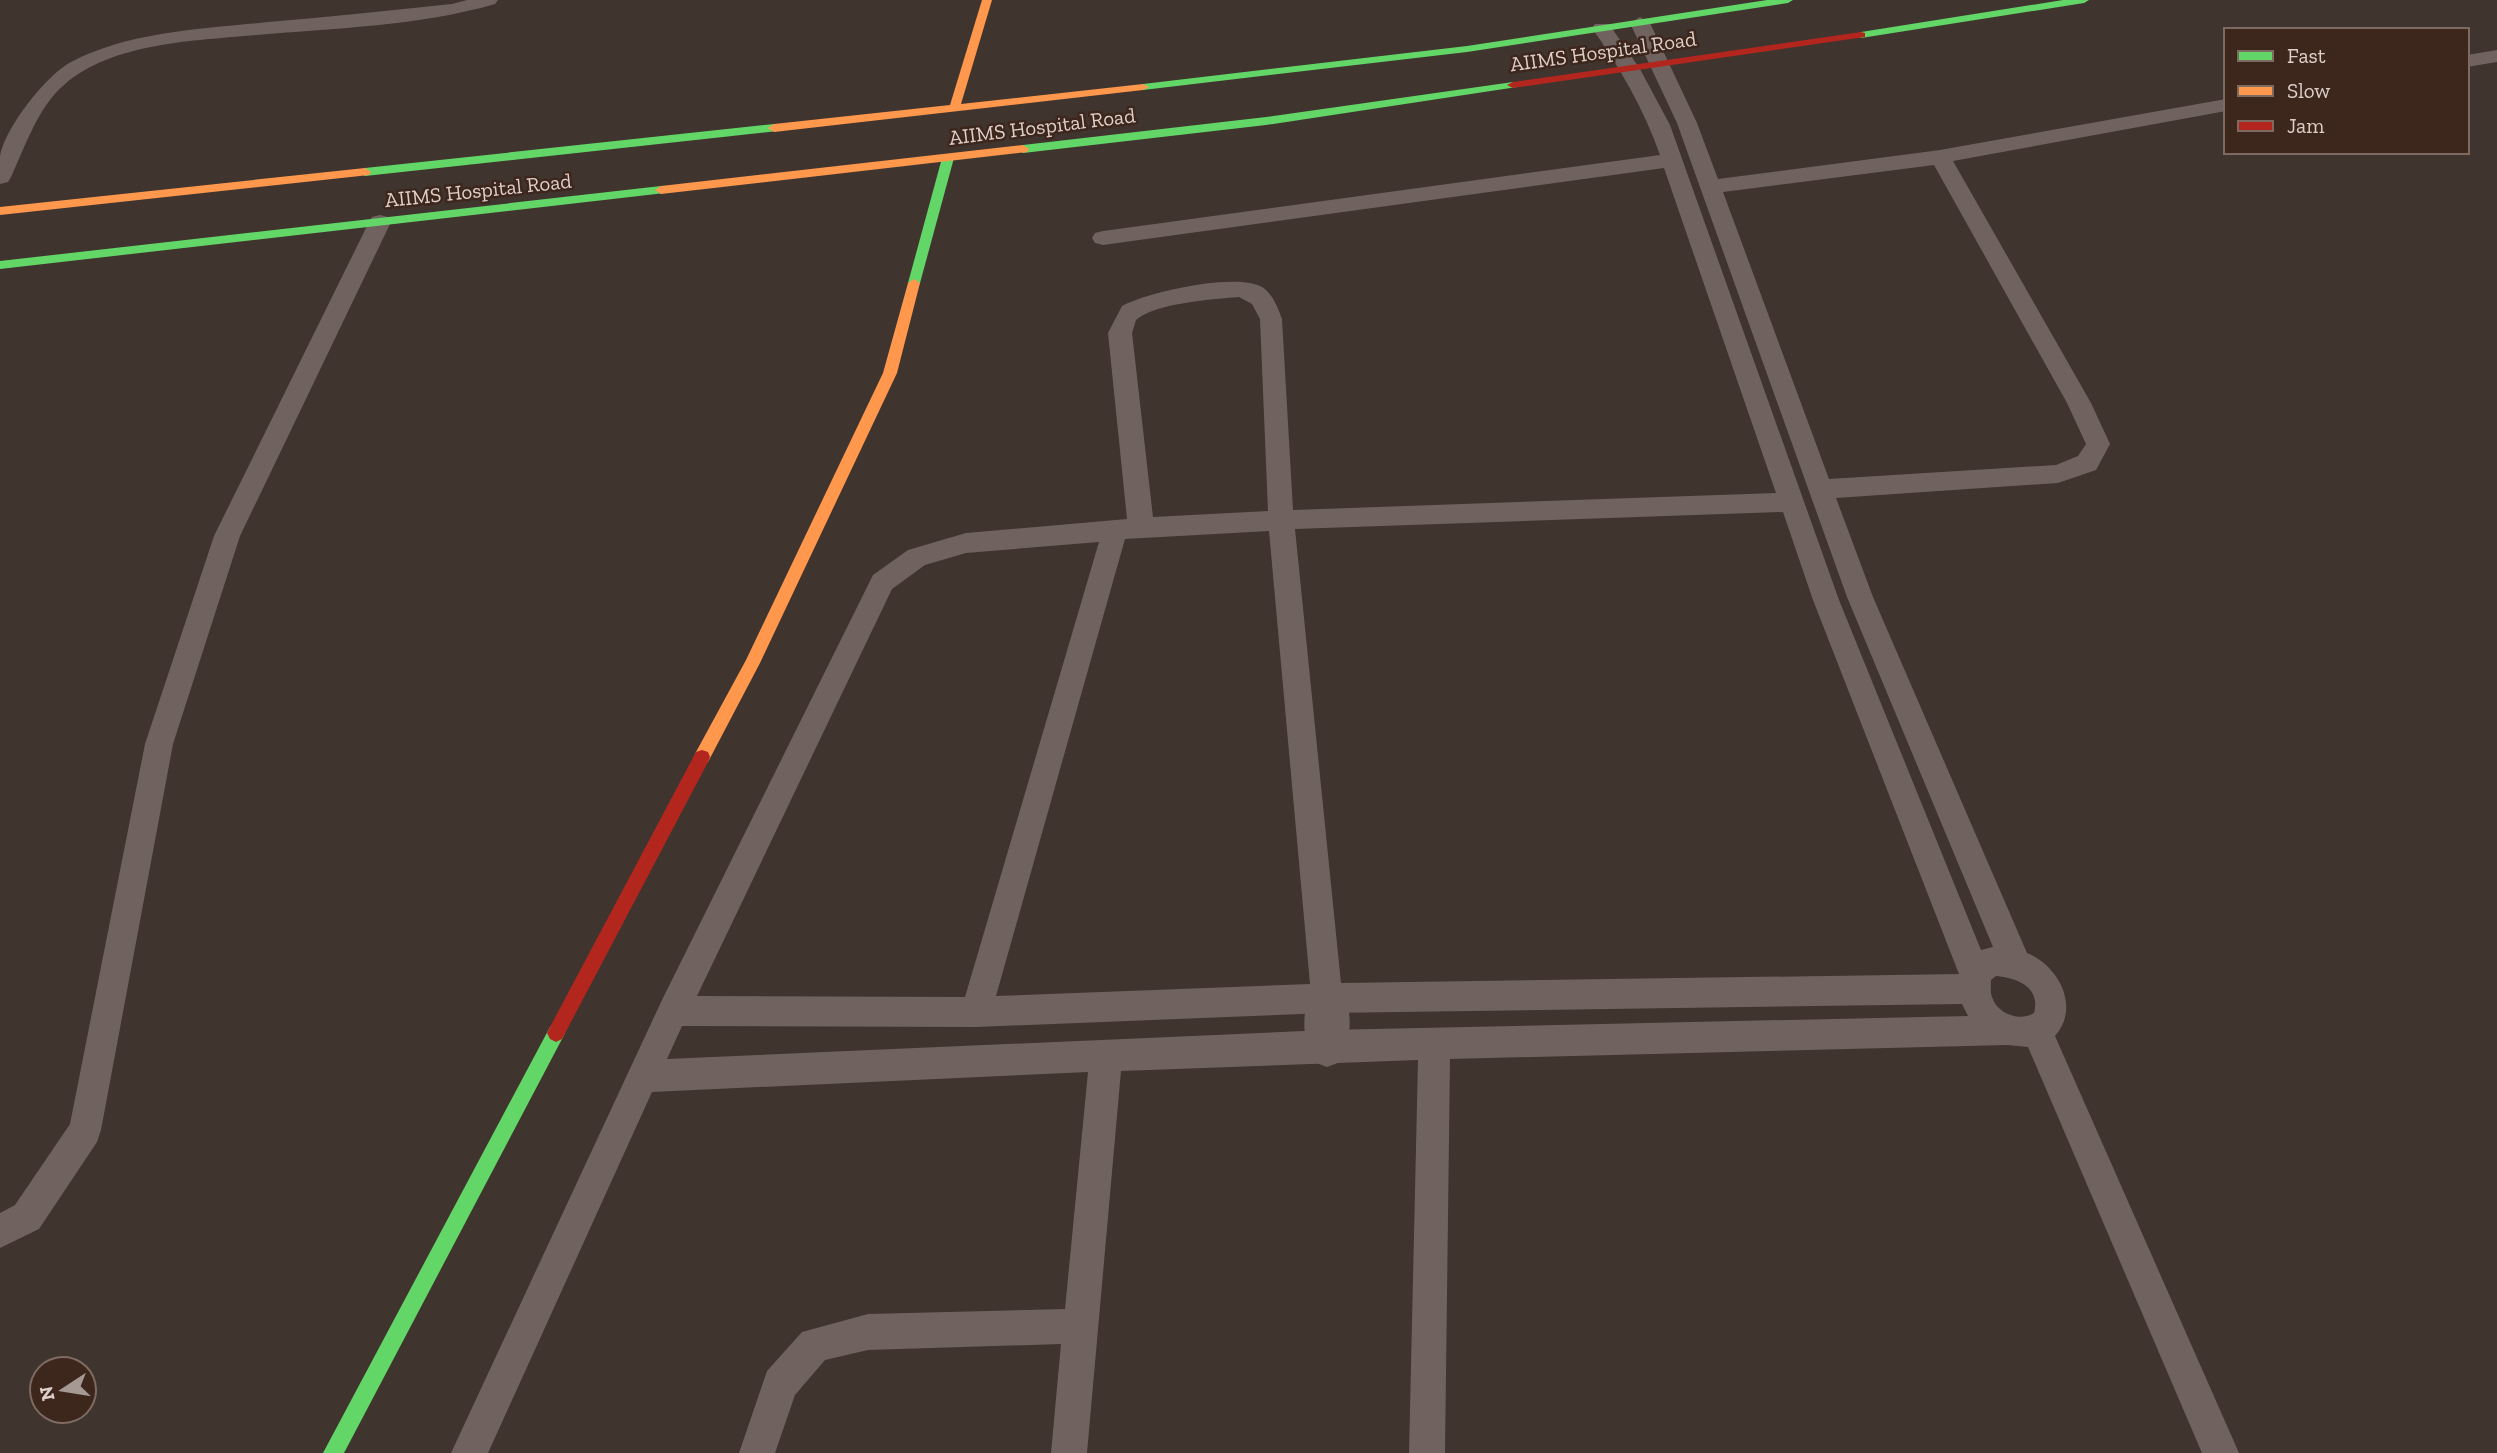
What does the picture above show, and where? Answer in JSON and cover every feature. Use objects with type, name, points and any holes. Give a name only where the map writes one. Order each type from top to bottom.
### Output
[{"type":"street","points":[[954,109],[987,0]]},
{"type":"street","name":"AIIMS Hospital Road","points":[[0,211],[954,109],[1113,96],[1467,49],[1788,0]]},
{"type":"street","name":"AIIMS Hospital Road","points":[[0,265],[948,158],[1116,132],[1266,121],[2084,0]]},
{"type":"street","points":[[332,1453],[752,663],[890,373],[948,158]]},
{"type":"street","points":[[1327,998],[1327,1046]]},
{"type":"lane","points":[[0,177],[32,116],[56,81],[83,64],[118,51],[182,37],[454,10],[488,0]]},
{"type":"lane","points":[[1640,23],[1687,123],[1860,597],[2015,962]]},
{"type":"lane","points":[[1602,29],[1630,69],[1660,125],[1826,600],[1973,981],[1976,1005],[1988,1021],[2021,1032],[2221,1453]]},
{"type":"lane","points":[[2469,61],[2497,56]]},
{"type":"lane","points":[[1710,187],[1940,157],[2224,105]]},
{"type":"lane","points":[[1821,489],[2058,474],[2087,463],[2098,444],[2079,403],[1940,157]]},
{"type":"lane","points":[[1103,237],[1672,160]]},
{"type":"lane","points":[[0,1231],[27,1217],[85,1130],[159,744],[227,536],[380,222]]},
{"type":"lane","points":[[976,1012],[1128,529],[1120,333],[1124,321],[1131,311],[1147,304],[1229,290],[1247,290],[1263,300],[1271,319],[1281,520],[1327,998]]},
{"type":"lane","points":[[469,1453],[673,1011],[882,582],[917,557],[966,543],[1128,529],[1281,520],[1791,502]]},
{"type":"lane","points":[[645,1076],[1327,1046],[2021,1032],[2048,1024],[2052,1011],[2051,997],[2044,982],[2031,970],[2015,962],[1991,961],[1973,981],[1327,998],[976,1012],[673,1011]]},
{"type":"lane","points":[[1427,1453],[1434,1045]]},
{"type":"lane","points":[[1069,1453],[1106,1056]]},
{"type":"lane","points":[[757,1453],[780,1384],[814,1345],[868,1332],[1082,1326]]},
{"type":"traffic: fast","points":[[1143,87],[1467,49],[1788,0]]},
{"type":"traffic: fast","points":[[1861,35],[2084,0]]},
{"type":"traffic: fast","points":[[1023,149],[1266,121],[1513,85]]},
{"type":"traffic: fast","points":[[365,172],[774,128]]},
{"type":"traffic: fast","points":[[914,283],[948,158]]},
{"type":"traffic: fast","points":[[0,265],[661,190]]},
{"type":"traffic: fast","points":[[333,1453],[556,1033]]},
{"type":"traffic: slow","points":[[954,109],[987,0]]},
{"type":"traffic: slow","points":[[774,128],[1143,87]]},
{"type":"traffic: slow","points":[[661,190],[1023,149]]},
{"type":"traffic: slow","points":[[0,211],[365,172]]},
{"type":"traffic: slow","points":[[702,757],[752,663],[890,373],[914,283]]},
{"type":"traffic: jam","points":[[1513,85],[1861,35]]},
{"type":"traffic: jam","points":[[556,1033],[702,757]]}]
